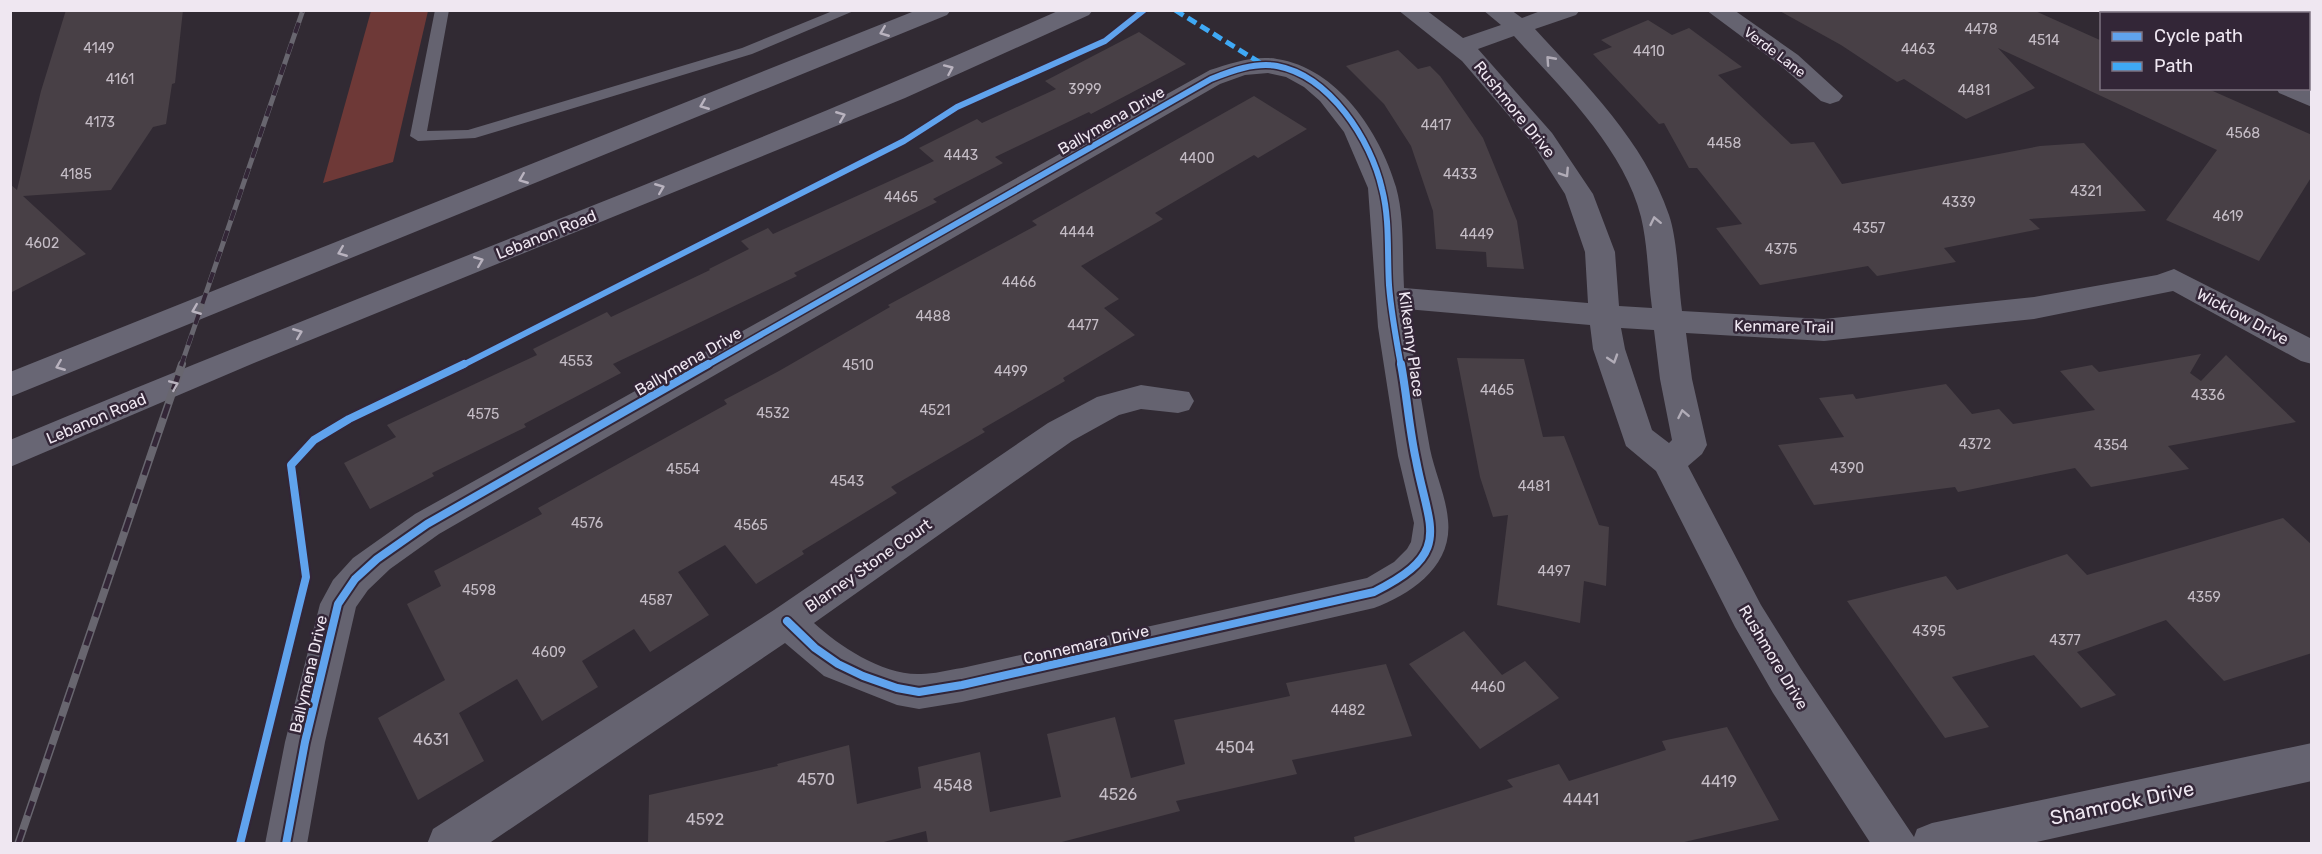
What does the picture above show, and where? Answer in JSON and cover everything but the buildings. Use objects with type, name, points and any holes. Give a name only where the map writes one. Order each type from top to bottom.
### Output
[{"type":"main road","points":[[10,385],[939,10]]},
{"type":"main road","name":"Lebanon Road","points":[[10,454],[243,355],[896,93],[1081,10]]},
{"type":"street","name":"Rushmore Drive","points":[[1410,10],[1471,56],[1543,139],[1579,194],[1600,252],[1604,314],[1610,349],[1638,437],[1670,462],[1693,513],[1754,626],[1787,681],[1896,843]]},
{"type":"street","points":[[1495,10],[1519,27],[1594,109],[1631,161],[1655,216],[1671,321],[1676,379],[1690,445],[1670,462]]},
{"type":"street","points":[[1460,47],[1568,10]]},
{"type":"street","name":"Verde Lane","points":[[1718,10],[1789,60],[1830,96]]},
{"type":"street","name":"Ballymena Drive","points":[[286,843],[305,742],[338,604],[348,586],[393,546],[427,524],[1188,91],[1232,70],[1265,65],[1289,69]]},
{"type":"street","name":"Kilkenny Place","points":[[1289,69],[1306,78],[1335,103],[1367,148],[1379,178],[1386,215],[1390,297],[1417,467],[1430,512],[1429,541],[1422,557],[1405,578]]},
{"type":"street","points":[[2292,90],[2312,99]]},
{"type":"street","name":"Kenmare Trail","points":[[1390,297],[1671,321],[1824,330],[2034,308],[2163,284],[2174,279]]},
{"type":"street","name":"Wicklow Drive","points":[[2174,279],[2312,353]]},
{"type":"street","name":"Blarney Stone Court","points":[[448,843],[500,812],[787,621],[1031,451],[1082,419],[1108,406],[1141,397],[1178,401]]},
{"type":"street","name":"Connemara Drive","points":[[787,621],[815,648],[838,664],[897,688],[919,692],[974,683],[1351,597],[1374,591],[1405,578]]},
{"type":"street","name":"Shamrock Drive","points":[[1932,843],[2312,762]]},
{"type":"lane","points":[[442,10],[418,136],[469,135],[747,51],[849,10]]},
{"type":"shaded area","points":[[371,11],[428,11],[393,162],[323,183]]},
{"type":"railway","points":[[181,366],[303,10]]},
{"type":"railway","points":[[18,844],[182,364]]},
{"type":"marked path","points":[[1175,10],[1262,64]]},
{"type":"cycle path","points":[[240,844],[306,577],[291,465],[314,440],[349,419],[465,364],[904,141],[957,107],[1105,41],[1144,10]]},
{"type":"cycle path","points":[[286,844],[305,742],[338,604],[355,579],[389,549],[427,524],[1211,79],[1243,68],[1277,66],[1295,71],[1313,81],[1329,96],[1344,113],[1368,151],[1385,201],[1392,316],[1415,456],[1431,523],[1429,542],[1414,567],[1400,578],[1374,592],[962,685],[919,692],[897,688],[838,664],[815,648],[787,621]]}]
